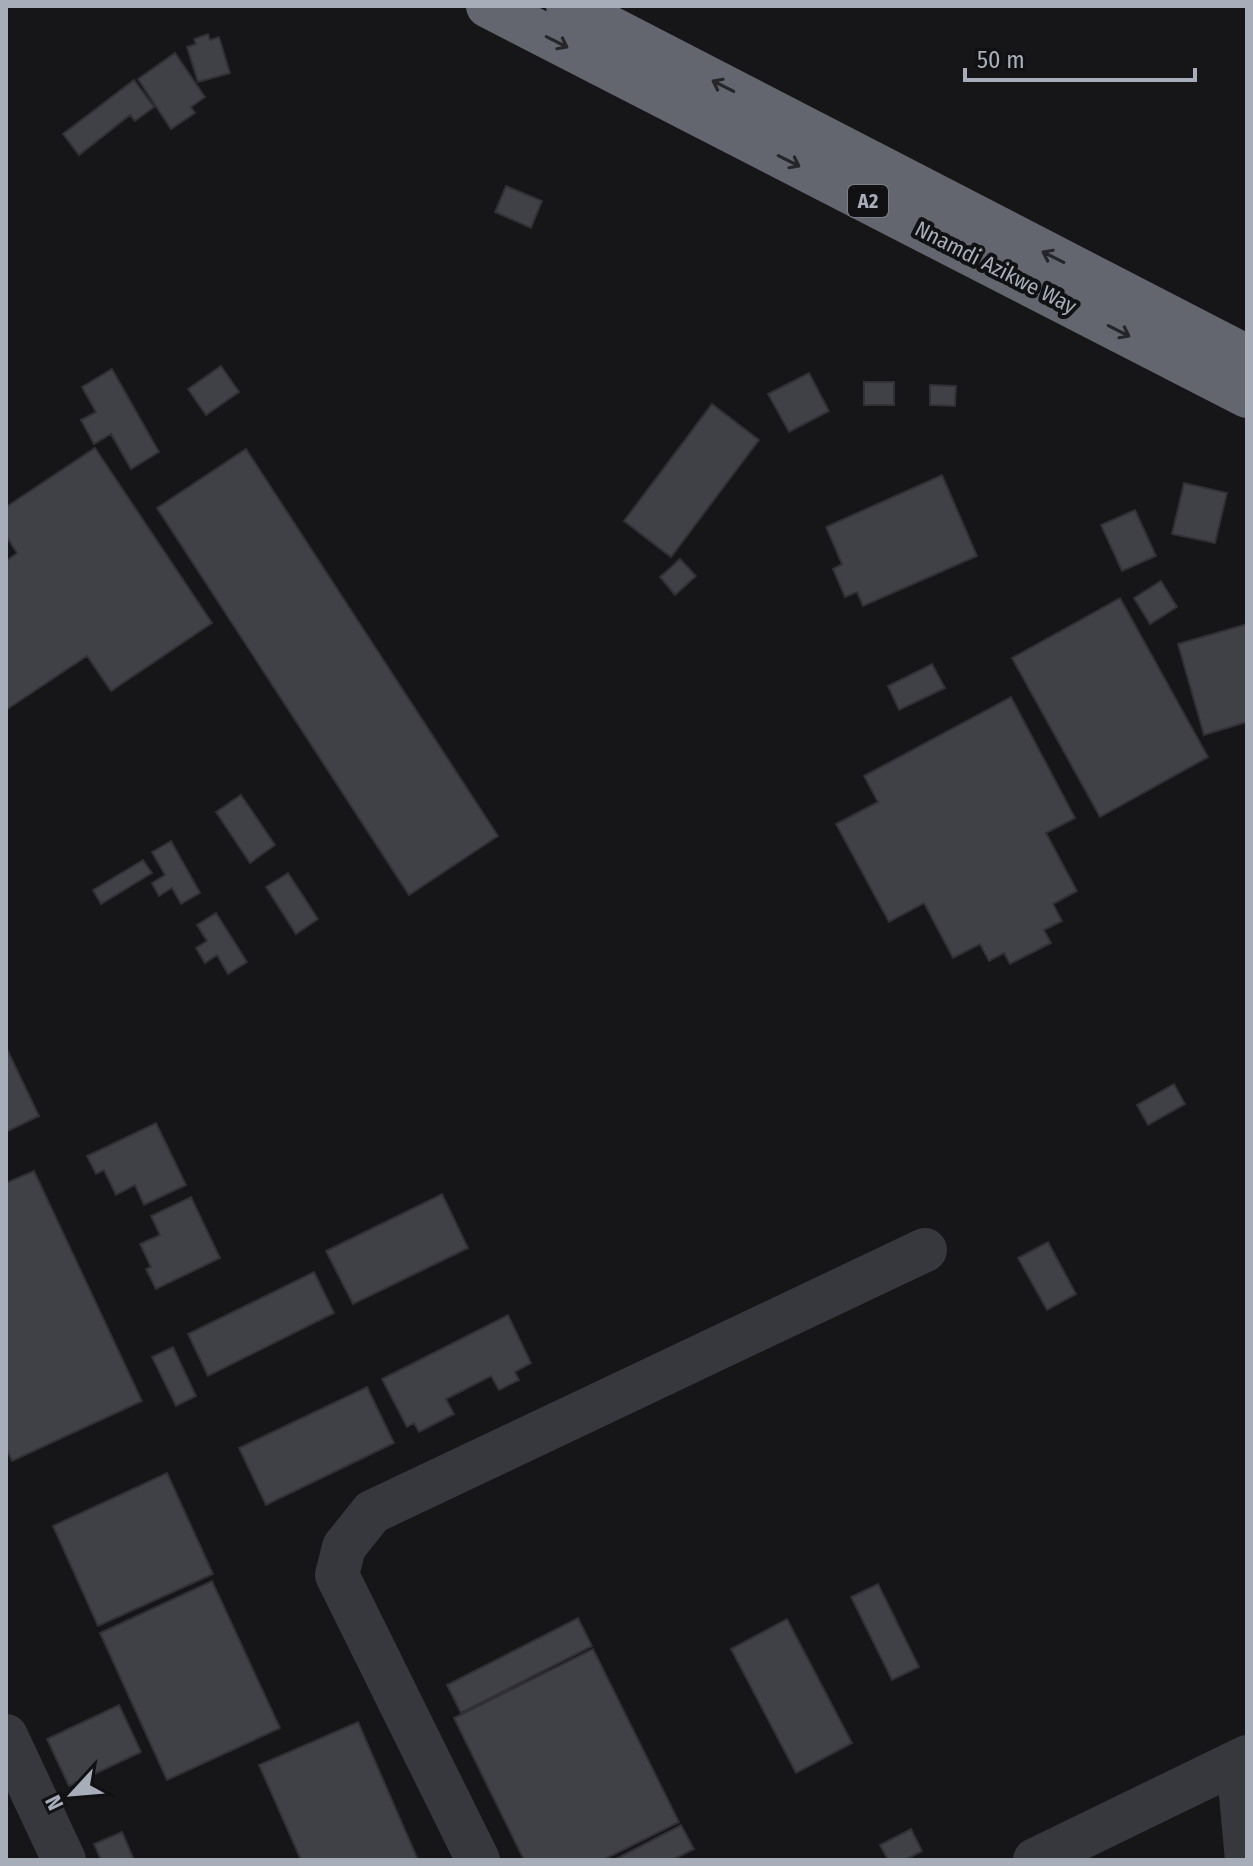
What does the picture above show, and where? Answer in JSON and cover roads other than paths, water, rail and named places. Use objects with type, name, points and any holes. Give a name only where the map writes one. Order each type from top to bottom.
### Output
[{"type":"highway","name":"Nnamdi Azikwe Way","points":[[488,6],[1247,396]]},
{"type":"highway","name":"Nnamdi Azikwe Way","points":[[568,6],[1247,357]]},
{"type":"street","points":[[478,1860],[337,1575],[344,1547],[372,1512],[925,1250]]},
{"type":"street","points":[[6,1736],[64,1860]]},
{"type":"street","points":[[1035,1860],[1242,1760],[1247,1860]]}]
